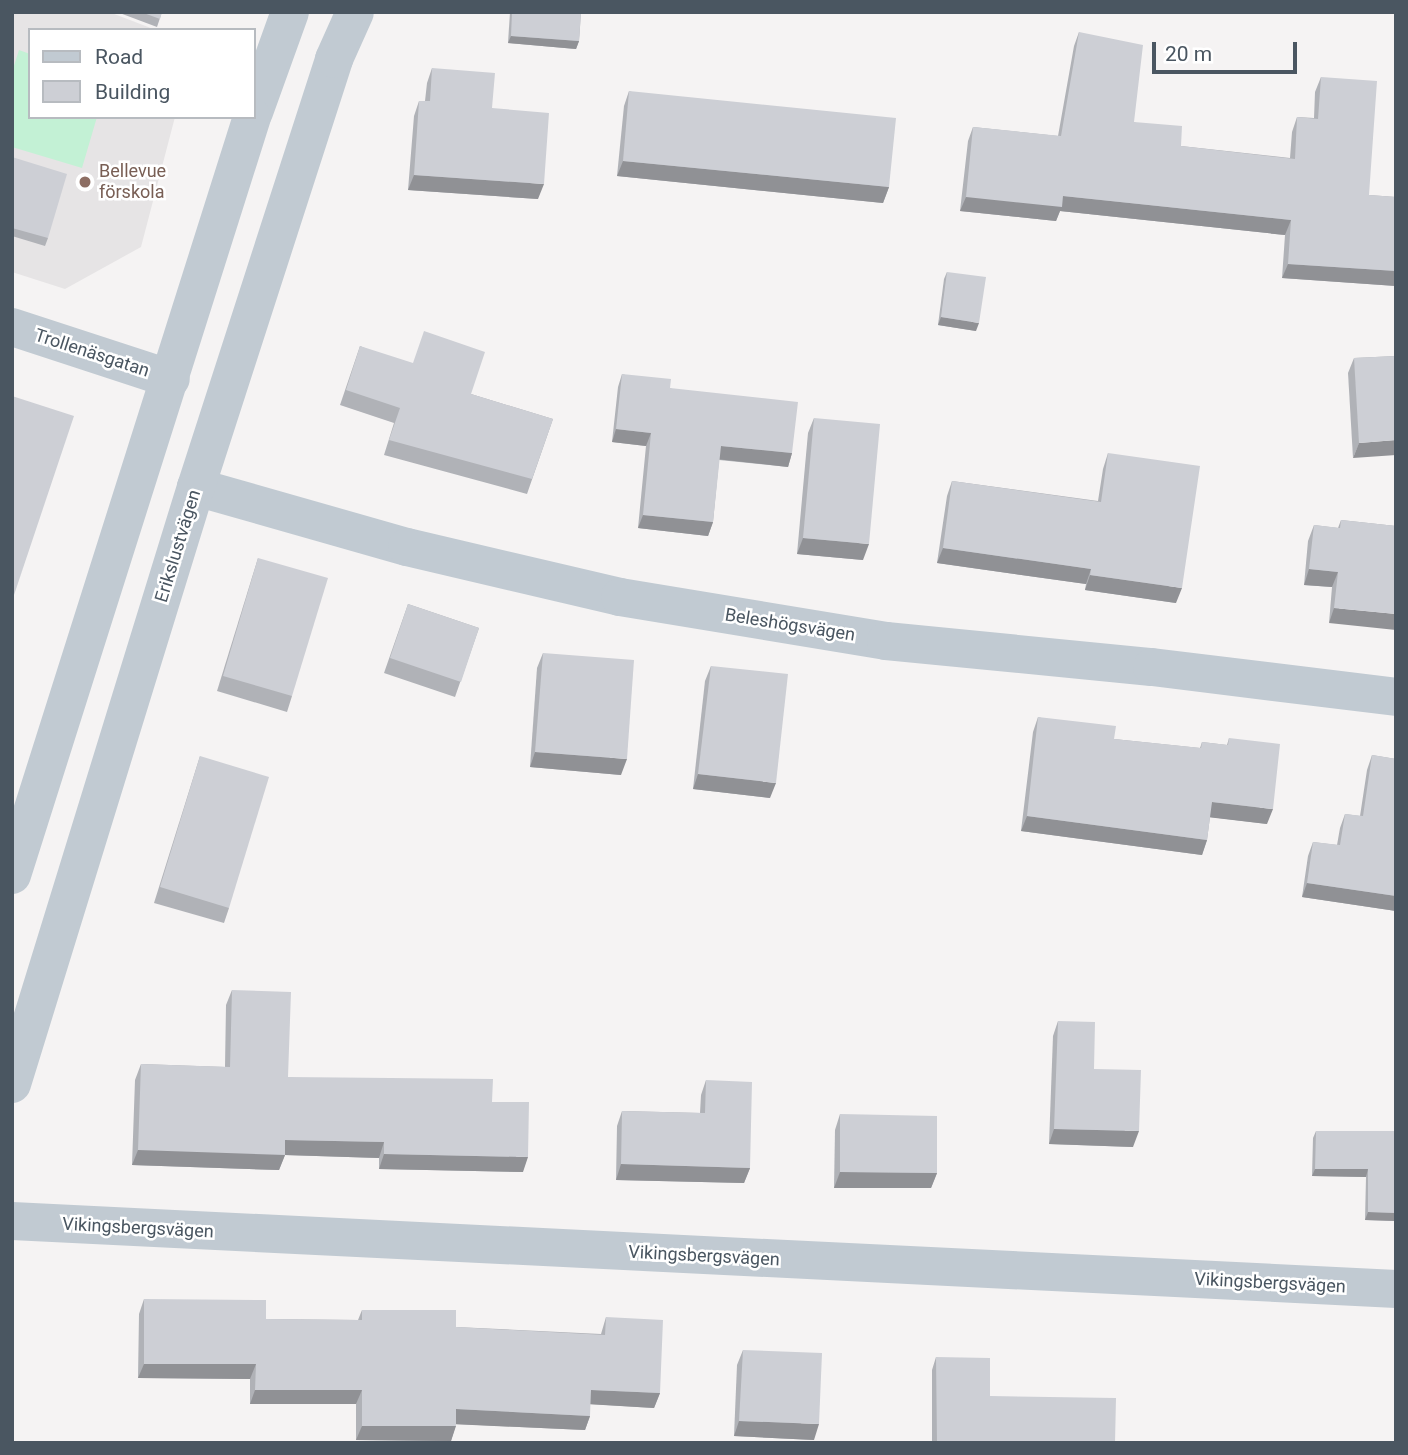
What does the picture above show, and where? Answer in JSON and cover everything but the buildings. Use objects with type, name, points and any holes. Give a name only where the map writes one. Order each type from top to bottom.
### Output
[{"type":"street","points":[[256,106],[290,12]]},
{"type":"street","name":"Erikslustvägen","points":[[12,1084],[196,487],[334,59],[355,12]]},
{"type":"street","points":[[12,875],[251,119]]},
{"type":"street","name":"Trollenäsgatan","points":[[12,327],[171,379]]},
{"type":"street","name":"Beleshögsvägen","points":[[196,487],[407,548],[620,597],[886,641],[1152,667],[1396,697]]},
{"type":"street","name":"Vikingsbergsvägen","points":[[12,1221],[1396,1289]]},
{"type":"shaded area","name":"Bellevue förskola","points":[[12,12],[109,12],[151,28],[28,28],[28,119],[174,119],[141,247],[65,289],[12,272]]},
{"type":"green space","points":[[19,50],[28,53],[28,119],[96,119],[82,168],[12,147],[12,72]]},
{"type":"place","name":"Bellevue förskola","points":[[85,182]]}]
